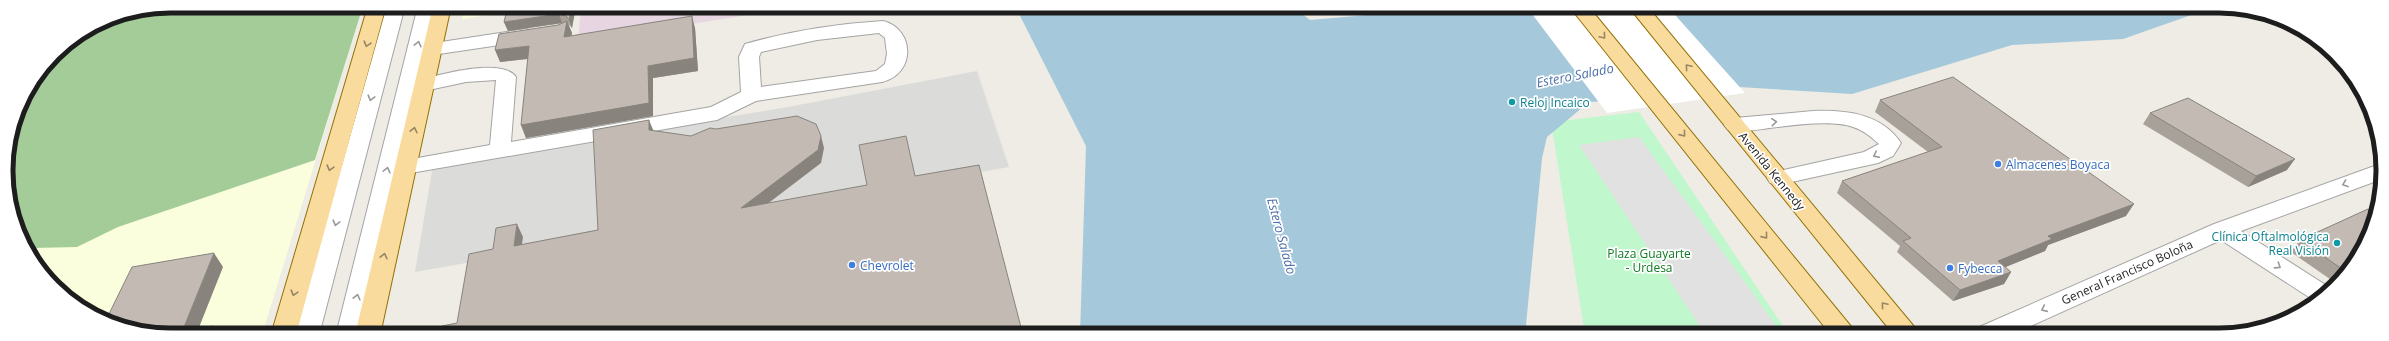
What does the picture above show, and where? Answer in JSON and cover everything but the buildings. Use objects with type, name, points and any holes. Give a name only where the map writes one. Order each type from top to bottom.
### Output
[{"type":"main road","points":[[284,328],[375,13]]},
{"type":"main road","points":[[369,328],[440,13]]},
{"type":"main road","points":[[1584,13],[1840,328]]},
{"type":"main road","name":"Avenida Kennedy","points":[[1642,13],[1903,328]]},
{"type":"street","points":[[308,328],[394,13]]},
{"type":"street","points":[[350,328],[425,13]]},
{"type":"street","points":[[405,167],[716,113],[752,96],[882,76],[895,67],[897,54],[894,36],[883,27],[864,28],[768,43],[752,48],[749,57],[752,96]]},
{"type":"street","points":[[432,48],[546,32]]},
{"type":"street","points":[[424,84],[489,74],[500,74],[506,77],[500,150]]},
{"type":"street","points":[[1735,125],[1827,118],[1854,120],[1875,129],[1890,143],[1885,151],[1870,158],[1778,178]]},
{"type":"street","name":"General Francisco Boloña","points":[[2002,328],[2222,230],[2376,173]]},
{"type":"street","points":[[2222,230],[2318,292]]},
{"type":"shaded area","points":[[361,13],[264,328],[160,328],[130,323],[110,316],[92,307],[67,289],[52,274],[34,249],[21,221],[14,191],[13,160],[18,130],[29,101],[52,67],[67,52],[101,29],[120,21],[150,14]]},
{"type":"shaded area","points":[[463,13],[502,13],[462,19]]},
{"type":"shaded area","points":[[580,13],[761,13],[578,42]]},
{"type":"shaded area","points":[[977,71],[1009,167],[415,272],[433,165],[788,107]]},
{"type":"shaded area","points":[[1639,137],[1778,328],[1701,328],[1579,145]]},
{"type":"green space","points":[[160,13],[361,13],[315,160],[118,227],[77,247],[33,248],[21,221],[19,214],[20,206],[14,191],[13,160],[18,130],[25,110],[40,83],[59,59],[92,34],[120,21]]},
{"type":"green space","name":"Plaza Guayarte - Urdesa","points":[[1639,112],[1784,328],[1584,328],[1551,122]]},
{"type":"water","name":"Estero Salado","points":[[1019,13],[1301,13],[1310,20],[1391,13],[2197,13],[2123,39],[2012,45],[1852,94],[1739,87],[1633,100],[1589,102],[1547,137],[1542,158],[1527,328],[1080,328],[1086,146]]},
{"type":"pier","points":[[1531,13],[1673,13],[1745,93],[1607,113]]},
{"type":"place","name":"Reloj Incaico","points":[[1512,102]]},
{"type":"place","name":"Almacenes Boyaca","points":[[1998,164]]},
{"type":"place","name":"Clínica Oftalmológica Real Visión","points":[[2337,243]]},
{"type":"place","name":"Chevrolet","points":[[852,265]]},
{"type":"place","name":"Fybecca","points":[[1950,268]]}]
